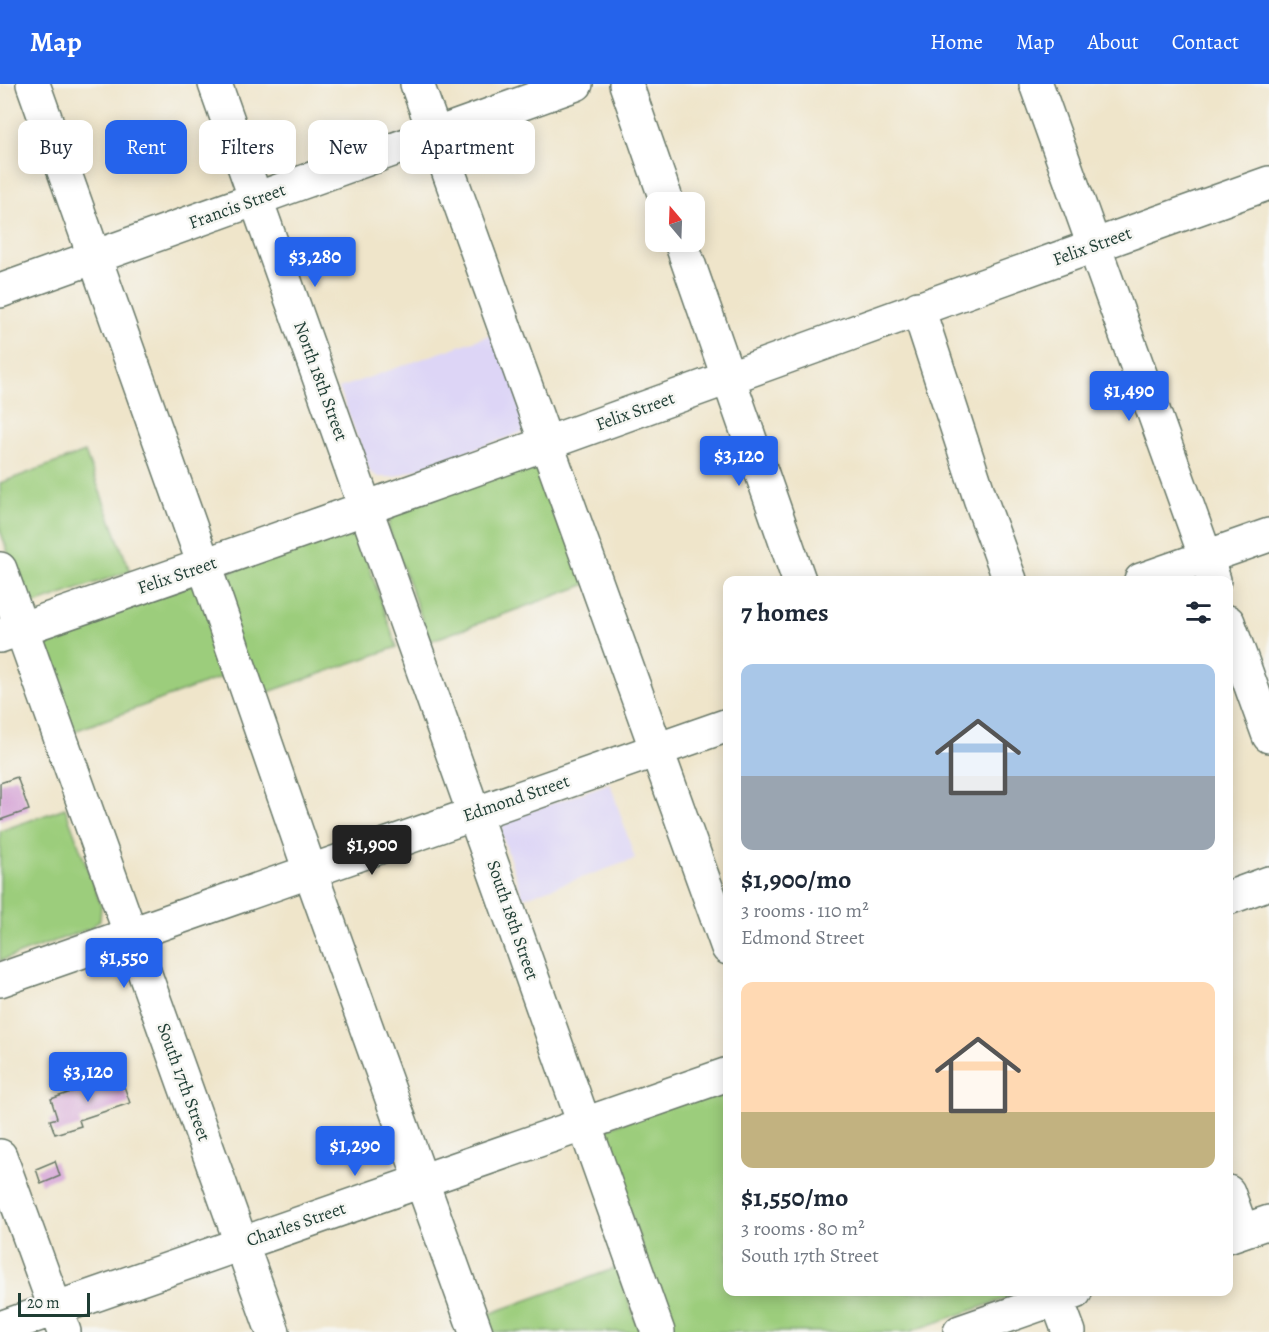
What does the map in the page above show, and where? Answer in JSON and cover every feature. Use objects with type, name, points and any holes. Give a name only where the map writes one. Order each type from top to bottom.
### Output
[{"type":"street","points":[[33,84],[204,565],[310,872],[476,1332]]},
{"type":"street","name":"North 18th Street","points":[[214,84],[366,509]]},
{"type":"street","points":[[417,84],[429,120]]},
{"type":"street","name":"Francis Street","points":[[474,120],[576,84]]},
{"type":"street","points":[[626,84],[664,192]]},
{"type":"street","points":[[1036,84],[1210,569]]},
{"type":"street","name":"Francis Street","points":[[0,291],[400,146]]},
{"type":"street","points":[[449,174],[723,934]]},
{"type":"street","name":"Felix Street","points":[[11,633],[366,509],[1269,183]]},
{"type":"street","points":[[684,252],[798,576]]},
{"type":"street","points":[[918,308],[980,498],[1009,576]]},
{"type":"street","name":"South 18th Street","points":[[366,509],[658,1332]]},
{"type":"street","points":[[1167,576],[1210,569],[1269,535]]},
{"type":"street","name":"South 17th Street","points":[[0,568],[11,633],[131,934],[273,1332]]},
{"type":"street","points":[[1233,636],[1269,736]]},
{"type":"street","name":"Edmond Street","points":[[0,980],[723,727]]},
{"type":"street","points":[[1233,896],[1269,883]]},
{"type":"street","name":"Charles Street","points":[[0,1328],[60,1320],[242,1243],[723,1076]]},
{"type":"street","points":[[0,1155],[60,1320]]},
{"type":"street","points":[[1233,1202],[1247,1230]]},
{"type":"street","points":[[960,1332],[1057,1296]]},
{"type":"street","points":[[1062,1296],[1069,1332]]},
{"type":"shaded area","points":[[499,332],[532,429],[394,477],[379,477],[370,472],[339,388]]},
{"type":"shaded area","points":[[610,783],[635,859],[523,898],[501,832],[502,825],[508,819]]},
{"type":"green space","points":[[85,452],[130,571],[32,605],[25,600],[0,530],[0,483]]},
{"type":"green space","points":[[545,458],[590,583],[430,641],[388,527],[391,517],[399,509]]},
{"type":"green space","points":[[347,531],[355,534],[361,543],[397,647],[257,696],[215,577]]},
{"type":"green space","points":[[202,581],[233,673],[69,733],[42,638]]},
{"type":"green space","points":[[65,808],[101,905],[100,920],[91,928],[0,961],[0,831]]},
{"type":"green space","points":[[723,1085],[723,1296],[1013,1296],[909,1332],[672,1332],[604,1138],[605,1129]]},
{"type":"green space","points":[[616,1268],[640,1332],[483,1332],[478,1318]]},
{"type":"building","points":[[17,777],[29,810],[0,820],[0,783]]},
{"type":"building","points":[[120,1075],[130,1103],[79,1120],[81,1126],[55,1134],[50,1120],[57,1118],[51,1099]]},
{"type":"building","points":[[55,1161],[60,1176],[41,1184],[36,1169]]}]
